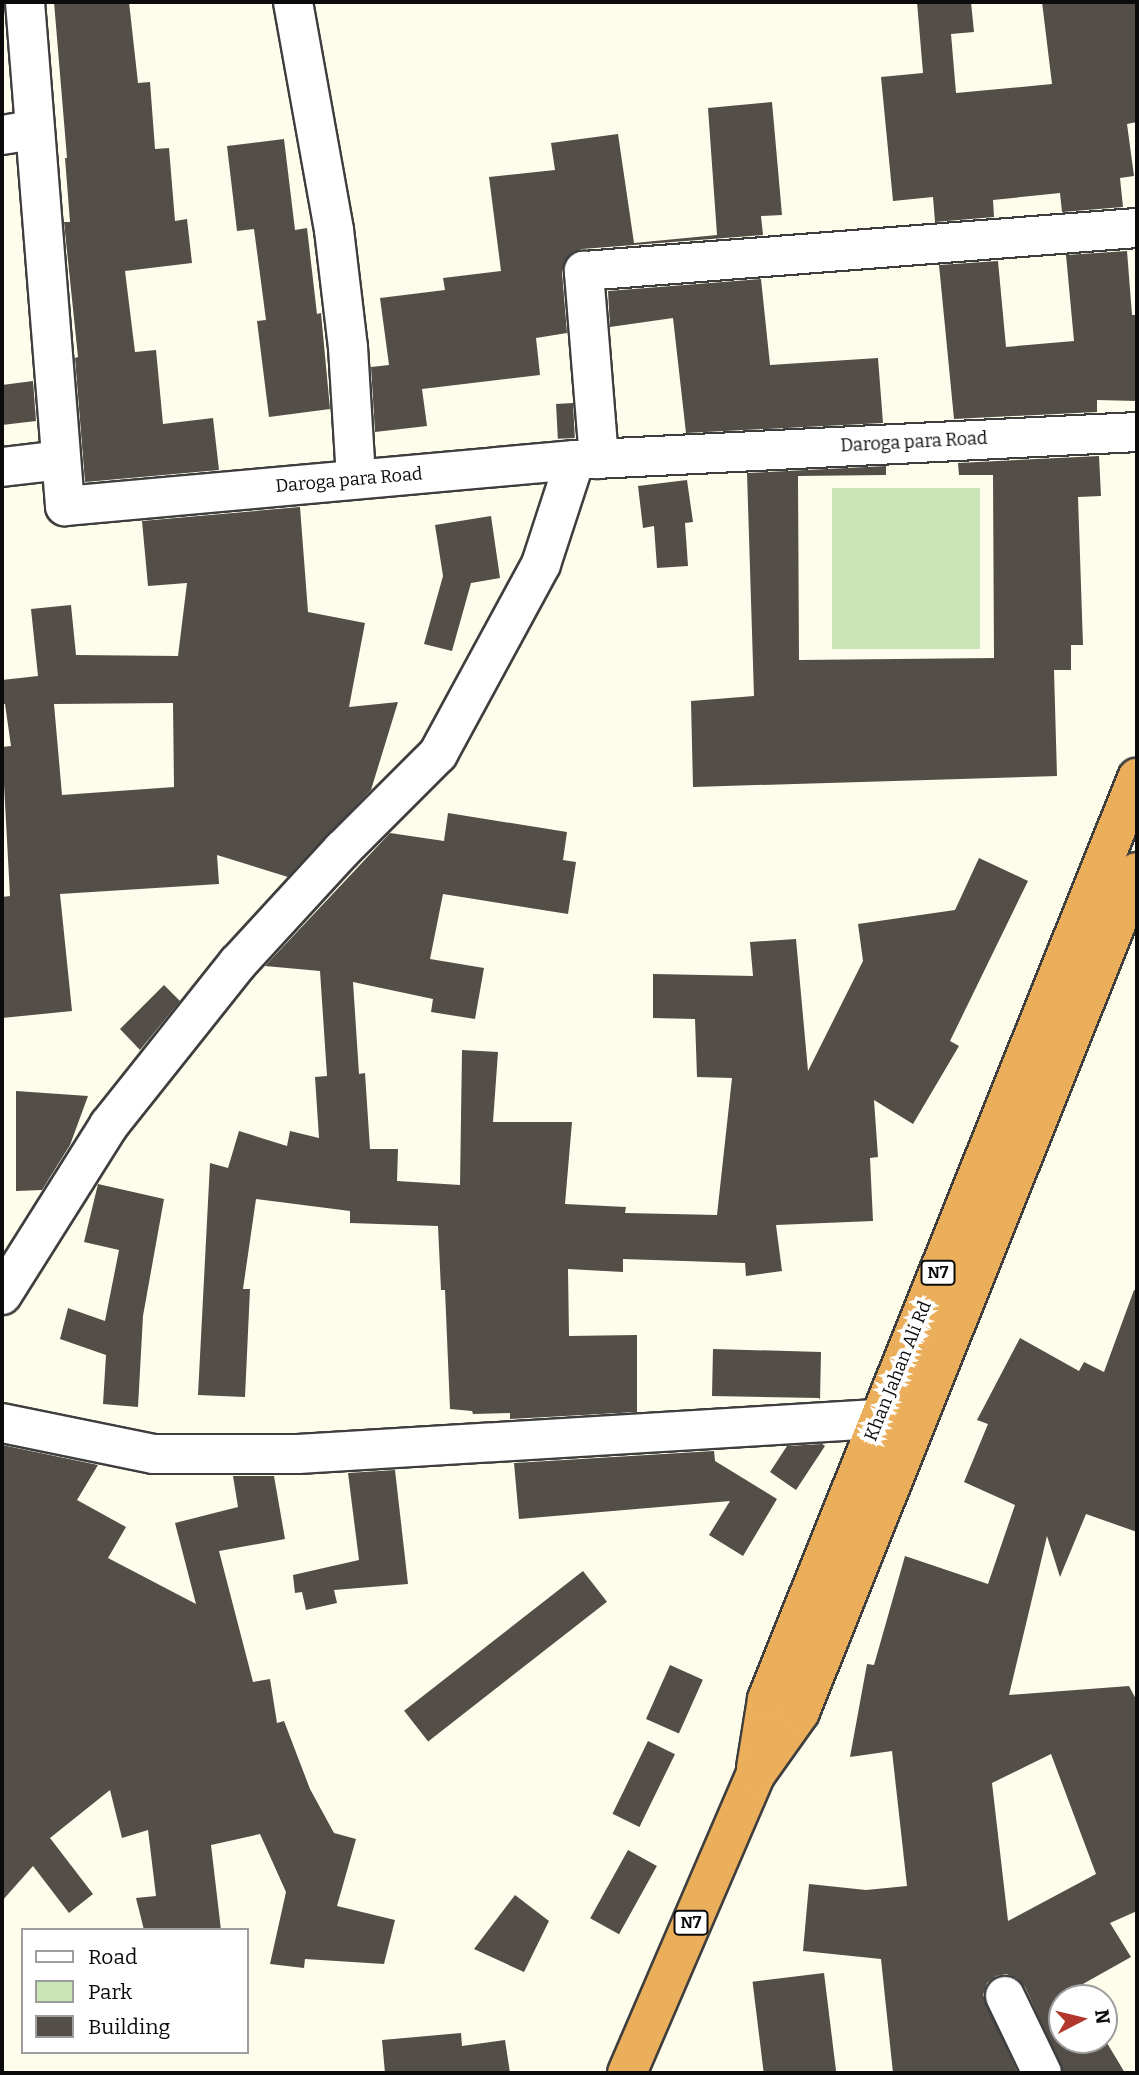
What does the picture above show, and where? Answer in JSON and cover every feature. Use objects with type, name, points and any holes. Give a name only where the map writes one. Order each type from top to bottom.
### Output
[{"type":"highway","name":"Khan Jahan Ali Rd","points":[[755,1774],[767,1699],[1137,778]]},
{"type":"highway","name":"Khan Jahan Ali Rd","points":[[627,2073],[755,1774],[800,1712],[916,1417],[1137,872]]},
{"type":"street","name":"Daroga para Road","points":[[26,2],[18,133],[65,506],[587,459],[1137,432]]},
{"type":"street","points":[[293,2],[334,230],[348,347],[356,479]]},
{"type":"street","points":[[2,1295],[109,1125],[238,963],[342,850],[438,754],[541,564],[587,459],[584,271],[1137,228]]},
{"type":"street","points":[[2,467],[61,460]]},
{"type":"street","points":[[2,1423],[153,1454],[298,1454],[916,1417]]},
{"type":"street","points":[[1005,1996],[1042,2073]]},
{"type":"green space","points":[[832,488],[980,488],[980,649],[832,649]]},
{"type":"building","points":[[54,2],[129,2],[138,83],[150,82],[155,149],[169,148],[175,221],[187,219],[192,263],[125,271],[135,352],[156,350],[163,424],[213,418],[219,470],[85,482],[75,358],[78,357],[64,222],[70,222]]},
{"type":"building","points":[[917,2],[971,2],[974,32],[951,34],[956,93],[1052,84],[1042,2],[1137,2],[1137,122],[1127,124],[1134,176],[1120,178],[1123,207],[1062,212],[1060,193],[993,200],[994,217],[935,222],[933,197],[893,201],[881,77],[923,73]]},
{"type":"building","points":[[772,102],[782,215],[761,216],[763,235],[582,249],[572,253],[565,261],[562,272],[567,333],[536,338],[540,375],[422,389],[427,426],[375,432],[371,367],[389,365],[380,298],[445,290],[443,278],[501,271],[489,177],[555,170],[551,143],[618,134],[634,243],[717,235],[708,108]]},
{"type":"building","points":[[284,139],[295,230],[307,228],[317,314],[321,313],[330,409],[269,417],[257,321],[266,320],[254,229],[237,231],[227,146]]},
{"type":"building","points":[[1127,251],[1132,315],[1137,315],[1137,401],[1097,400],[1097,412],[954,419],[939,265],[998,261],[1006,347],[1074,341],[1066,255]]},
{"type":"building","points":[[761,279],[770,365],[878,358],[883,423],[686,433],[673,318],[610,327],[608,291]]},
{"type":"building","points":[[33,381],[36,421],[2,425],[2,385]]},
{"type":"building","points":[[573,403],[575,438],[558,439],[556,404]]},
{"type":"building","points":[[1099,456],[1101,496],[1078,497],[1083,645],[1071,645],[1071,670],[1054,670],[1057,776],[693,787],[691,701],[754,696],[747,473],[886,466],[886,475],[798,476],[799,660],[994,658],[993,475],[959,475],[958,463]]},
{"type":"building","points":[[687,480],[693,522],[685,523],[688,566],[657,568],[654,526],[643,528],[638,486]]},
{"type":"building","points":[[300,507],[308,612],[365,623],[349,707],[398,702],[371,790],[288,877],[217,855],[219,884],[60,894],[72,1011],[2,1018],[2,897],[10,896],[2,747],[11,746],[5,704],[2,704],[2,680],[38,676],[31,609],[71,605],[76,655],[178,656],[187,583],[148,586],[142,521]],"holes":[[[173,703],[174,787],[62,795],[54,704]]]},
{"type":"building","points":[[491,516],[500,578],[471,583],[452,651],[424,644],[443,576],[435,525]]},
{"type":"building","points":[[448,813],[567,832],[563,860],[576,862],[568,914],[443,894],[430,959],[484,968],[475,1019],[431,1012],[433,999],[353,982],[359,1074],[365,1073],[370,1149],[398,1149],[397,1181],[460,1185],[462,1050],[498,1052],[493,1122],[572,1122],[565,1204],[626,1207],[625,1213],[717,1215],[732,1078],[697,1077],[695,1019],[653,1018],[653,974],[753,976],[750,942],[796,939],[808,1071],[863,961],[858,924],[955,910],[979,858],[1028,881],[950,1041],[959,1046],[913,1124],[874,1100],[878,1157],[870,1158],[873,1221],[776,1225],[782,1271],[746,1276],[745,1263],[623,1259],[623,1272],[568,1269],[569,1336],[637,1335],[637,1412],[510,1419],[510,1413],[473,1414],[472,1411],[450,1409],[445,1290],[441,1290],[438,1226],[350,1223],[350,1211],[256,1199],[243,1289],[250,1289],[245,1397],[198,1395],[210,1163],[228,1168],[239,1131],[287,1146],[290,1131],[319,1138],[315,1077],[327,1076],[320,971],[265,966],[390,833],[444,841]]},
{"type":"building","points":[[164,985],[180,1001],[140,1050],[120,1029]]},
{"type":"building","points":[[16,1091],[88,1096],[70,1145],[42,1190],[16,1191]]},
{"type":"building","points":[[98,1184],[164,1199],[143,1316],[138,1407],[103,1404],[106,1355],[60,1339],[68,1308],[105,1321],[119,1250],[84,1242]]},
{"type":"building","points":[[1134,1290],[1137,1291],[1137,1532],[1086,1514],[1060,1577],[1047,1536],[1009,1695],[1129,1686],[1137,1701],[1137,1911],[1110,1923],[1131,1957],[1083,1984],[1048,1984],[1048,2038],[1025,1987],[1017,1978],[1006,1974],[996,1976],[987,1983],[983,1995],[1018,2073],[893,2073],[881,1959],[803,1951],[809,1884],[866,1890],[907,1886],[892,1751],[850,1757],[867,1664],[874,1665],[905,1556],[988,1584],[1015,1505],[964,1482],[988,1424],[977,1420],[1020,1338],[1079,1371],[1084,1362],[1104,1372]],"holes":[[[1051,1754],[1096,1874],[1008,1921],[992,1783]]]},
{"type":"building","points":[[713,1349],[821,1352],[820,1400],[712,1396]]},
{"type":"building","points":[[2,1445],[98,1465],[77,1500],[126,1527],[108,1558],[196,1604],[175,1523],[238,1507],[233,1476],[274,1476],[285,1539],[219,1551],[253,1682],[270,1679],[277,1723],[284,1721],[310,1789],[334,1833],[356,1839],[337,1906],[395,1920],[384,1964],[305,1959],[304,1968],[270,1964],[286,1892],[260,1834],[211,1845],[221,1928],[144,1928],[136,1898],[156,1896],[148,1830],[122,1838],[110,1790],[50,1838],[93,1894],[69,1913],[33,1866],[2,1901]]},
{"type":"building","points":[[787,1446],[825,1446],[796,1490],[770,1472]]},
{"type":"building","points":[[714,1451],[715,1461],[777,1499],[743,1556],[709,1535],[730,1501],[519,1519],[514,1463]]},
{"type":"building","points":[[395,1470],[408,1584],[334,1590],[337,1603],[306,1610],[302,1592],[295,1593],[293,1575],[359,1560],[348,1473]]},
{"type":"building","points":[[583,1571],[607,1602],[428,1741],[404,1711]]},
{"type":"building","points":[[670,1665],[703,1680],[679,1734],[646,1719]]},
{"type":"building","points":[[648,1741],[675,1754],[639,1827],[612,1814]]},
{"type":"building","points":[[628,1850],[657,1866],[619,1934],[590,1918]]},
{"type":"building","points":[[515,1895],[549,1921],[524,1972],[474,1949]]},
{"type":"building","points":[[824,1973],[836,2073],[764,2073],[753,1982]]},
{"type":"building","points":[[461,2033],[462,2046],[505,2040],[510,2073],[385,2073],[382,2040]]},
{"type":"building","points":[[1055,2054],[1114,2054],[1125,2073],[1064,2073]]}]
